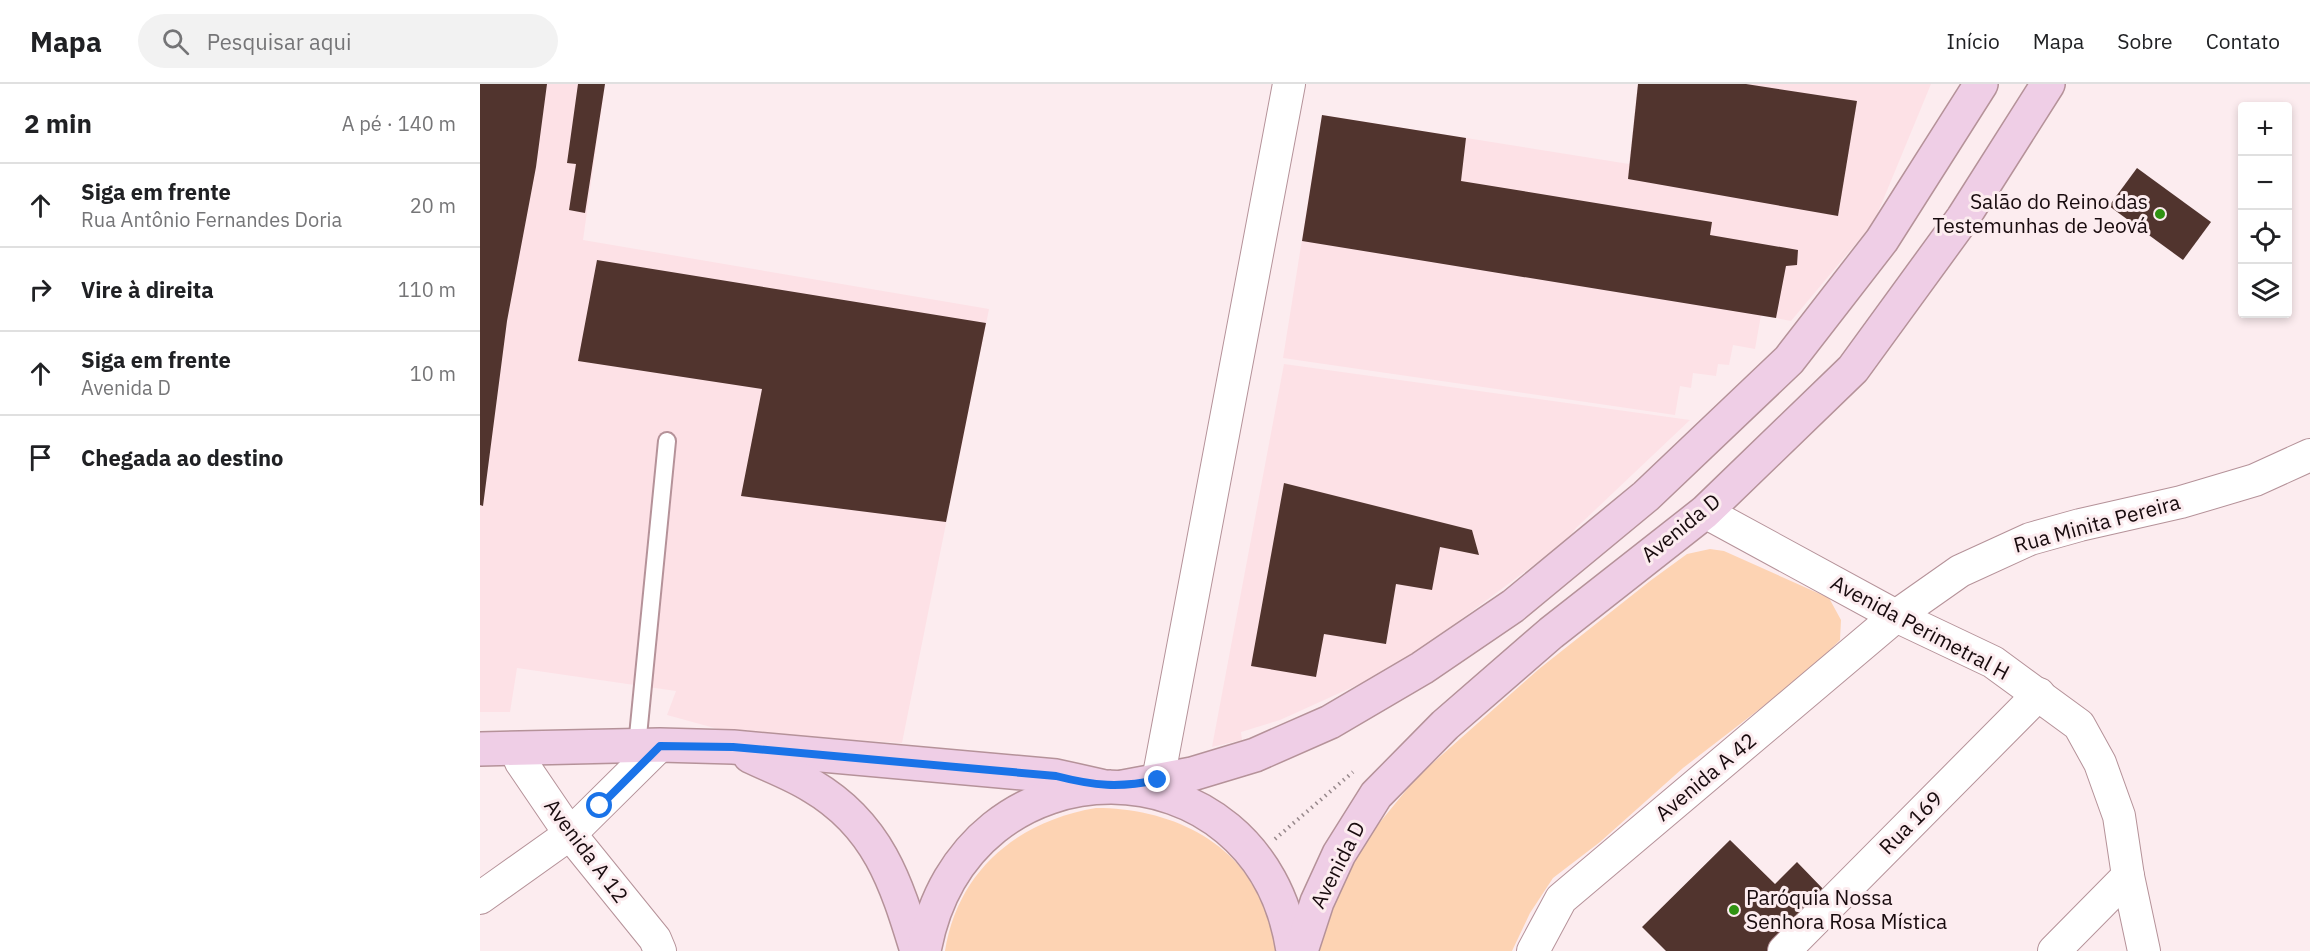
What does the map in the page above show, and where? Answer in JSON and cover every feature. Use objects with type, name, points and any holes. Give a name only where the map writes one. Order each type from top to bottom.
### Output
[{"type":"street","points":[[924,951],[930,920],[949,877],[977,841],[1013,813],[1056,794],[1192,774],[1255,754],[1330,722],[1422,668],[1513,606],[1646,496],[1789,360],[1882,240],[1981,84]]},
{"type":"street","name":"Avenida D","points":[[1301,951],[1317,902],[1339,854],[1376,795],[1445,725],[1551,633],[1705,512],[1853,369],[1963,218],[2048,84]]},
{"type":"street","points":[[1158,780],[1287,94]]},
{"type":"street","name":"Rua Minita Pereira","points":[[1896,616],[1960,571],[2030,539],[2213,493],[2255,480],[2310,455]]},
{"type":"street","name":"Avenida Perimetral H","points":[[1705,512],[1896,616],[1993,662],[2079,725],[2100,763],[2119,816],[2128,876],[2144,951]]},
{"type":"street","name":"Avenida A 42","points":[[1533,951],[1561,899],[1896,616]]},
{"type":"street","name":"Rua 169","points":[[1784,951],[2039,694]]},
{"type":"street","points":[[480,898],[570,834],[649,746]]},
{"type":"street","points":[[733,747],[812,786],[852,814],[879,848],[899,893],[917,951]]},
{"type":"street","points":[[480,749],[733,747],[1056,776],[1168,796],[1209,815],[1244,845],[1271,882],[1289,924],[1293,951]]},
{"type":"street","name":"Avenida A 12","points":[[515,748],[521,762],[570,834],[655,939],[660,951]]},
{"type":"street","points":[[2054,951],[2128,876]]},
{"type":"lane","points":[[649,746],[667,441]]},
{"type":"shaded area","points":[[480,84],[605,84],[583,240],[989,309],[902,743],[729,732],[667,715],[676,691],[517,668],[510,712],[480,712]]},
{"type":"shaded area","points":[[1638,84],[1931,84],[1874,222],[1791,321],[1761,315],[1755,349],[1733,345],[1729,365],[1718,364],[1716,376],[1693,373],[1691,388],[1680,386],[1675,415],[1283,358],[1322,115],[1629,164]]},
{"type":"shaded area","points":[[1284,364],[1690,420],[1576,528],[1566,541],[1397,667],[1280,720],[1241,732],[1242,740],[1212,747]]},
{"type":"shaded area","points":[[1710,549],[1724,551],[1829,598],[1841,620],[1840,640],[1810,670],[1683,768],[1600,842],[1553,878],[1530,913],[1512,951],[1317,951],[1347,872],[1367,838],[1417,777],[1539,669],[1650,581],[1687,554]]},
{"type":"shaded area","points":[[1096,808],[1123,809],[1149,814],[1198,833],[1219,847],[1238,865],[1253,886],[1267,916],[1276,951],[945,951],[952,922],[963,896],[996,854],[1041,824]]},
{"type":"building","points":[[480,84],[547,84],[536,167],[507,321],[483,506],[480,505]]},
{"type":"building","points":[[578,84],[605,84],[585,213],[569,210],[576,164],[567,163]]},
{"type":"building","points":[[1638,84],[1746,84],[1857,101],[1838,216],[1628,179]]},
{"type":"building","points":[[1322,115],[1466,138],[1461,181],[1712,222],[1710,235],[1798,250],[1797,265],[1786,266],[1776,318],[1302,241]]},
{"type":"building","name":"Salão do Reino das Testemunhas de Jeová","points":[[2137,168],[2211,222],[2183,260],[2109,206]]},
{"type":"building","points":[[597,260],[986,323],[946,522],[741,496],[762,389],[578,361]]},
{"type":"building","points":[[1284,483],[1472,530],[1479,555],[1440,547],[1432,590],[1396,584],[1386,644],[1324,634],[1316,677],[1251,666]]},
{"type":"building","name":"Paróquia Nossa Senhora Rosa Mística","points":[[1730,840],[1775,884],[1797,862],[1826,892],[1767,951],[1666,951],[1642,927]]},
{"type":"place","name":"Salão do Reino das Testemunhas de Jeová","points":[[2160,214]]},
{"type":"place","name":"Paróquia Nossa Senhora Rosa Mística","points":[[1734,910]]},
{"type":"route","points":[[600,806],[660,746],[733,747],[1056,776],[1101,786],[1124,787],[1158,780]]}]
